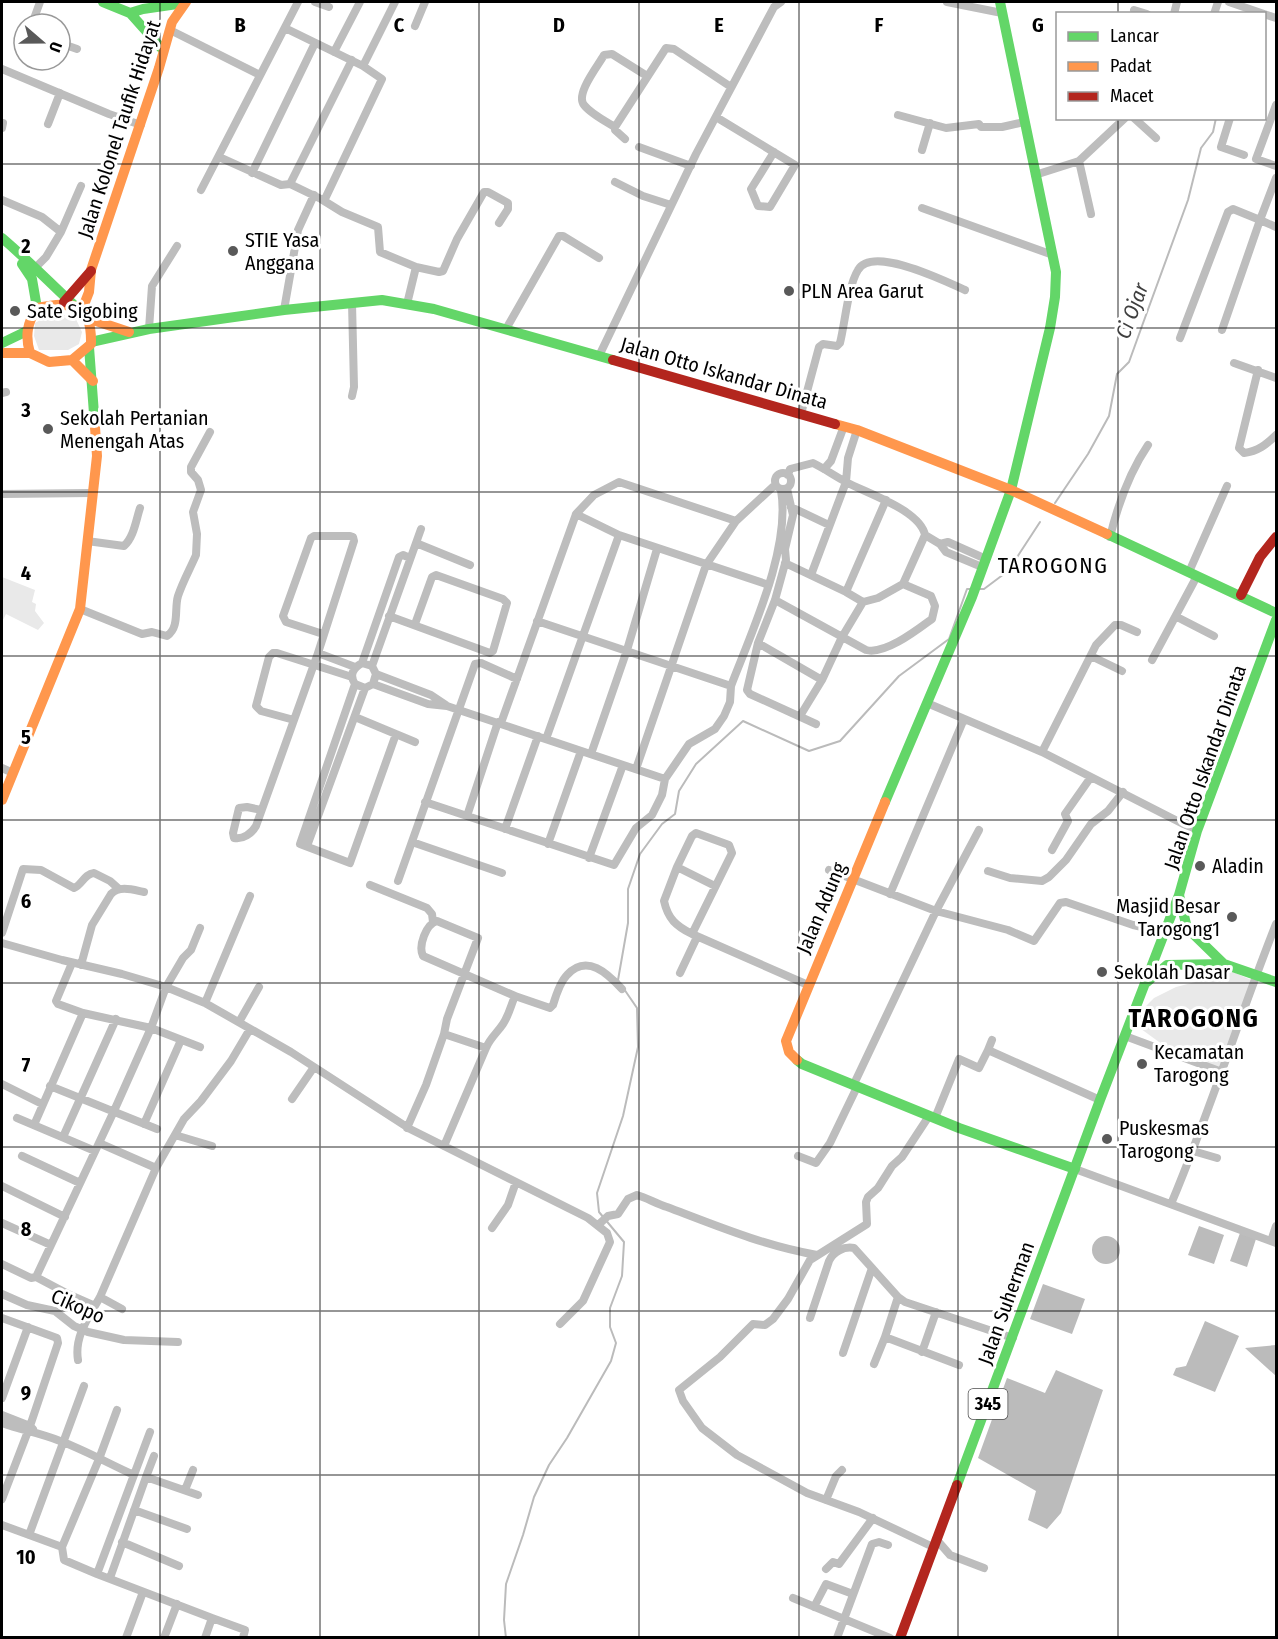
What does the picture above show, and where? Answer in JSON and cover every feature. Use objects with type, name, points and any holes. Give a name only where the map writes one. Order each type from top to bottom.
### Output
[{"type":"main road","points":[[103,2],[117,4],[130,13],[163,50]]},
{"type":"main road","points":[[130,13],[185,2]]},
{"type":"main road","name":"Jalan Kolonel Taufik Hidayat","points":[[91,270],[141,125],[172,22],[185,2]]},
{"type":"main road","name":"Jalan Adung","points":[[1001,7],[1056,272],[1050,328],[1011,490],[972,597],[786,1041],[789,1052],[802,1064],[932,1117],[1075,1169]]},
{"type":"main road","points":[[2,238],[31,262],[37,308]]},
{"type":"main road","points":[[2,248],[44,278],[65,300],[79,308],[90,319],[131,332]]},
{"type":"main road","points":[[30,353],[25,332],[28,319],[37,308],[65,300],[91,270]]},
{"type":"main road","points":[[79,308],[89,292],[91,270]]},
{"type":"main road","points":[[34,285],[44,278]]},
{"type":"main road","name":"Jalan Otto Iskandar Dinata","points":[[90,345],[131,332],[284,310],[382,300],[434,309],[857,430],[1011,490],[1276,613]]},
{"type":"main road","points":[[2,800],[48,682],[80,609],[97,456],[90,319]]},
{"type":"main road","points":[[2,343],[25,332]]},
{"type":"main road","points":[[2,353],[30,353],[49,362],[72,360],[90,345]]},
{"type":"main road","points":[[72,360],[93,382]]},
{"type":"main road","points":[[1241,595],[1261,554],[1276,537]]},
{"type":"main road","name":"Jalan Otto Iskandar Dinata","points":[[1187,928],[1179,895],[1197,831],[1276,620]]},
{"type":"main road","name":"345","points":[[1147,982],[1179,895]]},
{"type":"main road","points":[[1165,932],[1187,928],[1224,964]]},
{"type":"main road","points":[[1204,965],[1209,950]]},
{"type":"main road","points":[[1158,951],[1167,965],[1224,964],[1276,982]]},
{"type":"main road","name":"345","points":[[1147,982],[1167,965]]},
{"type":"main road","name":"Jalan Suherman","points":[[900,1638],[1147,982]]},
{"type":"street","points":[[201,190],[298,2]]},
{"type":"street","points":[[315,2],[329,7]]},
{"type":"street","points":[[334,52],[360,2]]},
{"type":"street","points":[[363,66],[394,2]]},
{"type":"street","points":[[415,26],[424,2]]},
{"type":"street","points":[[599,356],[716,117],[774,8],[782,2]]},
{"type":"street","points":[[947,2],[1001,7]]},
{"type":"street","points":[[1229,2],[1254,6]]},
{"type":"street","points":[[1134,10],[1140,12]]},
{"type":"street","points":[[285,28],[380,75],[382,82],[324,201]]},
{"type":"street","points":[[170,30],[260,75]]},
{"type":"street","points":[[252,173],[315,43]]},
{"type":"street","points":[[72,47],[77,49]]},
{"type":"street","points":[[615,127],[663,51],[671,48],[732,87]]},
{"type":"street","points":[[625,139],[615,130],[615,127],[586,108],[580,98],[604,55],[612,54],[647,76]]},
{"type":"street","points":[[290,184],[351,60]]},
{"type":"street","points":[[2,69],[141,125]]},
{"type":"street","points":[[48,124],[60,93]]},
{"type":"street","points":[[1251,157],[1276,105]]},
{"type":"street","points":[[898,115],[946,128],[979,124],[981,127],[1002,127],[1024,122]]},
{"type":"street","points":[[716,117],[774,152],[795,165],[770,207],[758,206],[751,189],[774,152]]},
{"type":"street","points":[[1035,175],[1079,161],[1123,120]]},
{"type":"street","points":[[1136,120],[1156,138]]},
{"type":"street","points":[[1229,120],[1221,147],[1276,166]]},
{"type":"street","points":[[922,150],[930,123]]},
{"type":"street","points":[[639,147],[691,166]]},
{"type":"street","points":[[219,157],[280,185],[290,184],[342,212],[378,227],[380,252],[416,267],[439,273],[446,269],[456,239],[484,192],[508,203],[508,209],[499,223]]},
{"type":"street","points":[[1079,161],[1091,214]]},
{"type":"street","points":[[1222,330],[1276,178]]},
{"type":"street","points":[[615,182],[643,196],[671,205]]},
{"type":"street","points":[[33,270],[46,257],[61,232],[81,186]]},
{"type":"street","points":[[284,310],[298,230],[314,195]]},
{"type":"street","points":[[2,200],[42,217],[61,232]]},
{"type":"street","points":[[922,208],[1053,255]]},
{"type":"street","points":[[1180,339],[1230,209],[1233,208],[1276,227]]},
{"type":"street","points":[[506,329],[559,236],[563,236],[600,258]]},
{"type":"street","points":[[149,329],[152,286],[177,246]]},
{"type":"street","points":[[801,414],[819,347],[823,344],[837,346],[840,343],[854,278],[862,264],[875,260],[898,265],[921,271],[965,290]]},
{"type":"street","points":[[407,304],[416,267]]},
{"type":"street","points":[[352,303],[354,387],[352,396]]},
{"type":"street","points":[[1234,363],[1276,378]]},
{"type":"street","points":[[1258,370],[1239,448],[1244,453],[1254,452],[1276,435]]},
{"type":"street","points":[[824,469],[831,461],[844,426]]},
{"type":"street","points":[[811,575],[846,482],[848,458],[857,430]]},
{"type":"street","points":[[80,609],[142,634],[152,632],[167,636],[170,634],[177,617],[178,596],[197,548],[193,512],[201,490],[198,480],[191,472],[191,467],[210,432]]},
{"type":"street","points":[[1110,537],[1120,500],[1138,460],[1149,445]]},
{"type":"street","points":[[636,769],[706,565],[736,521],[791,482],[788,475],[790,469],[813,463],[846,482],[886,500],[924,529],[925,535],[903,584],[878,598],[863,602],[842,637],[822,680],[800,716]]},
{"type":"street","points":[[788,475],[783,473],[777,475],[775,480],[791,507],[793,515],[787,539],[785,563],[775,600],[758,643],[747,690],[750,694],[816,724]]},
{"type":"street","points":[[466,816],[576,514],[594,495],[620,482],[736,521]]},
{"type":"street","points":[[1152,660],[1177,617],[1227,486]]},
{"type":"street","points":[[425,802],[614,865],[636,828],[652,815],[662,795],[665,779],[689,744],[715,729],[730,702],[731,686],[769,585],[784,508],[781,488]]},
{"type":"street","points":[[2,494],[92,493]]},
{"type":"street","points":[[846,592],[886,500]]},
{"type":"street","points":[[791,507],[829,525]]},
{"type":"street","points":[[87,541],[124,546],[132,535],[140,508]]},
{"type":"street","points":[[576,514],[619,535],[657,549],[769,585]]},
{"type":"street","points":[[307,846],[355,717],[369,686],[389,616],[421,530]]},
{"type":"street","points":[[505,829],[583,634],[619,535]]},
{"type":"street","points":[[925,535],[940,544],[946,552],[984,563]]},
{"type":"street","points":[[261,810],[239,808],[233,833],[234,838],[240,838],[253,831],[261,810],[294,720],[318,653],[354,542],[353,537],[350,536],[310,538],[283,616],[286,622],[323,634]]},
{"type":"street","points":[[416,543],[470,566]]},
{"type":"street","points":[[591,754],[627,650],[657,549]]},
{"type":"street","points":[[396,734],[350,863],[300,844],[358,665],[399,557],[403,555],[410,558]]},
{"type":"street","points":[[785,563],[863,602]]},
{"type":"street","points":[[389,616],[490,653],[493,651],[507,603],[436,575],[432,577],[416,624]]},
{"type":"street","points":[[775,600],[866,650],[877,652],[932,619],[935,606],[931,596],[903,584]]},
{"type":"street","points":[[1177,617],[1214,636]]},
{"type":"street","points":[[537,621],[583,634],[731,686]]},
{"type":"street","points":[[1042,752],[1096,645],[1116,626],[1121,625],[1137,632]]},
{"type":"street","points":[[758,643],[822,680]]},
{"type":"street","points":[[294,720],[261,711],[256,706],[269,657],[273,653],[314,664],[369,686],[428,704],[459,709],[665,779]]},
{"type":"street","points":[[318,653],[374,670],[431,695],[447,706]]},
{"type":"street","points":[[1090,656],[1122,671]]},
{"type":"street","points":[[398,881],[475,664],[481,663],[517,679]]},
{"type":"street","points":[[927,703],[1042,752],[1197,831]]},
{"type":"street","points":[[355,717],[415,742]]},
{"type":"street","points":[[890,894],[964,719]]},
{"type":"street","points":[[548,843],[581,751]]},
{"type":"street","points":[[327,765],[336,769]]},
{"type":"street","points":[[589,858],[623,765]]},
{"type":"street","points":[[2,768],[13,773]]},
{"type":"street","points":[[1052,850],[1068,822],[1065,814],[1091,777]]},
{"type":"street","points":[[988,871],[1010,878],[1042,881],[1049,877],[1066,860],[1091,824],[1108,811],[1123,792]]},
{"type":"street","points":[[798,1156],[816,1163],[830,1143],[936,911],[979,830]]},
{"type":"street","points":[[680,973],[695,935],[715,886],[732,853],[729,845],[699,834],[694,834],[677,867],[664,901],[672,920],[679,927],[695,935],[808,985]]},
{"type":"street","points":[[412,842],[502,873]]},
{"type":"street","points":[[677,867],[715,886]]},
{"type":"street","points":[[2,933],[23,869],[41,870],[74,888],[87,875],[94,873],[110,881],[119,889]]},
{"type":"street","points":[[829,870],[936,911],[1008,930],[1034,941],[1060,903],[1066,902],[1133,925],[1165,932]]},
{"type":"street","points":[[370,885],[428,908],[433,922]]},
{"type":"street","points":[[81,965],[92,926],[114,890],[144,892]]},
{"type":"street","points":[[205,1003],[250,896]]},
{"type":"street","points":[[433,922],[429,926],[420,950],[422,954],[515,996],[550,1008],[567,975],[578,968],[588,966],[606,972],[622,989]]},
{"type":"street","points":[[407,1128],[426,1085],[447,1019],[478,937],[433,922]]},
{"type":"street","points":[[1171,1204],[1193,1151],[1276,924]]},
{"type":"street","points":[[36,1277],[114,1111],[151,1028],[166,987],[185,954],[191,950],[200,928]]},
{"type":"street","points":[[2,943],[166,987],[205,1003],[314,1067],[407,1128],[599,1224],[609,1237],[609,1246],[583,1301],[560,1324]]},
{"type":"street","points":[[72,963],[56,1001],[59,1005],[151,1028],[200,1047]]},
{"type":"street","points":[[239,1022],[259,987]]},
{"type":"street","points":[[444,1146],[491,1036],[508,1015],[515,996]]},
{"type":"street","points":[[34,1125],[83,1012]]},
{"type":"street","points":[[63,1137],[116,1019]]},
{"type":"street","points":[[78,1360],[77,1344],[82,1330],[100,1297],[156,1168],[184,1119],[201,1101],[231,1061],[250,1029]]},
{"type":"street","points":[[444,1034],[486,1048]]},
{"type":"street","points":[[1125,1036],[1222,1072]]},
{"type":"street","points":[[144,1124],[181,1040]]},
{"type":"street","points":[[984,1568],[950,1555],[935,1543],[807,1493],[727,1449],[702,1428],[683,1401],[679,1390],[720,1356],[753,1324],[768,1324],[788,1299],[806,1265],[867,1224],[867,1199],[932,1117],[959,1059],[979,1068],[992,1040]]},
{"type":"street","points":[[988,1050],[1101,1100]]},
{"type":"street","points":[[292,1100],[314,1067]]},
{"type":"street","points":[[2,1084],[42,1104]]},
{"type":"street","points":[[50,1086],[157,1130]]},
{"type":"street","points":[[17,1118],[94,1151]]},
{"type":"street","points":[[175,1135],[212,1146]]},
{"type":"street","points":[[99,1143],[156,1168]]},
{"type":"street","points":[[1193,1151],[1217,1158]]},
{"type":"street","points":[[22,1156],[80,1183]]},
{"type":"street","points":[[1075,1169],[1274,1242],[1276,1226]]},
{"type":"street","points":[[492,1228],[508,1204],[516,1182]]},
{"type":"street","points":[[2,1186],[65,1217]]},
{"type":"street","points":[[599,1224],[608,1216],[618,1214],[628,1199],[637,1195],[763,1243],[818,1256]]},
{"type":"street","points":[[2,1223],[51,1245]]},
{"type":"street","points":[[810,1318],[829,1261],[834,1254],[847,1247],[854,1248],[898,1298],[1013,1338]]},
{"type":"street","points":[[2,1264],[32,1278],[36,1277],[95,1306]]},
{"type":"street","points":[[843,1353],[872,1268]]},
{"type":"street","name":"Cikopo","points":[[2,1294],[27,1305],[55,1311],[82,1330],[124,1340],[178,1342]]},
{"type":"street","points":[[100,1297],[122,1309]]},
{"type":"street","points":[[874,1364],[898,1298]]},
{"type":"street","points":[[922,1352],[936,1312]]},
{"type":"street","points":[[2,1318],[57,1338],[58,1343],[29,1429],[2,1498]]},
{"type":"street","points":[[2,1398],[28,1327]]},
{"type":"street","points":[[885,1337],[958,1365]]},
{"type":"street","points":[[29,1535],[84,1386]]},
{"type":"street","points":[[117,1410],[99,1460],[62,1547],[64,1560],[245,1630],[243,1638]]},
{"type":"street","points":[[2,1415],[134,1475]]},
{"type":"street","points":[[2,1423],[29,1429]]},
{"type":"street","points":[[97,1574],[150,1432]]},
{"type":"street","points":[[110,1578],[154,1456]]},
{"type":"street","points":[[184,1490],[193,1470]]},
{"type":"street","points":[[826,1500],[836,1476],[842,1470]]},
{"type":"street","points":[[146,1477],[198,1495]]},
{"type":"street","points":[[134,1510],[187,1529]]},
{"type":"street","points":[[826,1569],[833,1562],[839,1564],[873,1518]]},
{"type":"street","points":[[2,1525],[62,1547]]},
{"type":"street","points":[[122,1542],[179,1566]]},
{"type":"street","points":[[837,1638],[872,1544],[879,1542],[888,1545]]},
{"type":"street","points":[[814,1607],[826,1584],[853,1593]]},
{"type":"street","points":[[126,1638],[143,1592]]},
{"type":"street","points":[[793,1598],[891,1638]]},
{"type":"street","points":[[164,1638],[177,1604]]},
{"type":"street","points":[[205,1638],[212,1618]]},
{"type":"shaded area","points":[[49,315],[74,315],[82,332],[79,344],[68,350],[39,350],[34,336],[35,323]]},
{"type":"shaded area","points":[[2,577],[35,590],[32,602],[36,604],[35,611],[44,623],[38,630],[6,614],[2,622]]},
{"type":"shaded area","points":[[1219,970],[1233,972],[1256,982],[1220,1070],[1181,1058],[1137,1026],[1140,1012],[1154,998],[1176,987],[1207,979]]},
{"type":"shaded area","points":[[1199,1226],[1224,1235],[1214,1264],[1188,1255]]},
{"type":"shaded area","points":[[1240,1233],[1256,1239],[1247,1267],[1230,1261]]},
{"type":"shaded area","points":[[1106,1236],[1116,1240],[1120,1250],[1116,1260],[1106,1264],[1096,1260],[1092,1250],[1096,1240]]},
{"type":"shaded area","points":[[1043,1284],[1085,1299],[1072,1334],[1030,1319]]},
{"type":"shaded area","points":[[1205,1321],[1239,1336],[1215,1392],[1173,1375],[1176,1368],[1186,1366]]},
{"type":"shaded area","points":[[1276,1345],[1276,1376],[1245,1348]]},
{"type":"shaded area","points":[[1056,1370],[1103,1390],[1061,1513],[1047,1529],[1028,1520],[1036,1491],[978,1458],[1007,1378],[1045,1393]]},
{"type":"waterway","name":"Ci Ojar","points":[[1055,503],[1088,454],[1109,416],[1117,374],[1129,362],[1188,200],[1201,148],[1213,132],[1216,120]]},
{"type":"waterway","points":[[980,589],[984,589],[1008,571],[1040,522]]},
{"type":"waterway","points":[[619,982],[628,923],[628,889],[640,854],[662,824],[675,814],[679,791],[696,764],[743,721],[809,751],[840,741],[899,676],[949,639],[967,589],[972,589]]},
{"type":"waterway","points":[[506,1638],[504,1620],[506,1584],[534,1497],[549,1465],[611,1361],[616,1343],[610,1327],[610,1308],[622,1276],[624,1242],[599,1212],[597,1193],[623,1116],[638,1047],[637,1008],[624,989]]},
{"type":"traffic: fast","points":[[103,2],[130,13],[163,50]]},
{"type":"traffic: fast","points":[[885,802],[972,597],[1011,490],[1050,328],[1055,297],[1056,272],[1000,2]]},
{"type":"traffic: fast","points":[[130,13],[184,3]]},
{"type":"traffic: fast","points":[[2,238],[76,307]]},
{"type":"traffic: fast","points":[[22,264],[32,279],[37,308]]},
{"type":"traffic: fast","points":[[91,342],[149,329],[284,310],[382,300],[434,309],[613,360]]},
{"type":"traffic: fast","points":[[2,343],[25,332]]},
{"type":"traffic: fast","points":[[89,347],[95,427]]},
{"type":"traffic: fast","points":[[1107,534],[1276,613]]},
{"type":"traffic: fast","points":[[1276,620],[1197,831],[1179,895],[1187,928],[1224,964],[1276,982]]},
{"type":"traffic: fast","points":[[957,1485],[1179,895]]},
{"type":"traffic: fast","points":[[1147,982],[1167,965],[1224,964]]},
{"type":"traffic: fast","points":[[797,1060],[959,1128],[1075,1169]]},
{"type":"traffic: slow","points":[[82,310],[89,292],[91,270],[159,68],[172,22],[186,2]]},
{"type":"traffic: slow","points":[[2,353],[30,353],[49,362],[72,360],[91,344],[88,320],[84,312],[70,305],[37,308],[28,330],[30,353]]},
{"type":"traffic: slow","points":[[90,319],[129,332]]},
{"type":"traffic: slow","points":[[72,360],[93,381]]},
{"type":"traffic: slow","points":[[835,424],[857,430],[1011,490],[1107,534]]},
{"type":"traffic: slow","points":[[2,800],[80,609],[97,456],[95,427]]},
{"type":"traffic: slow","points":[[797,1060],[789,1052],[786,1041],[885,802]]},
{"type":"traffic: jam","points":[[64,302],[91,271]]},
{"type":"traffic: jam","points":[[613,360],[835,424]]},
{"type":"traffic: jam","points":[[1241,595],[1260,557],[1276,537]]},
{"type":"traffic: jam","points":[[900,1638],[957,1485]]},
{"type":"place","name":"STIE Yasa Anggana","points":[[233,251]]},
{"type":"place","name":"PLN Area Garut","points":[[789,291]]},
{"type":"place","name":"Sate Sigobing","points":[[15,311]]},
{"type":"place","name":"Sekolah Pertanian Menengah Atas","points":[[48,429]]},
{"type":"place","name":"Aladin","points":[[1200,866]]},
{"type":"place","name":"Masjid Besar Tarogong1","points":[[1232,917]]},
{"type":"place","name":"Sekolah Dasar","points":[[1102,972]]},
{"type":"place","name":"Kecamatan Tarogong","points":[[1142,1064]]},
{"type":"place","name":"Puskesmas Tarogong","points":[[1107,1139]]},
{"type":"district","name":"TAROGONG","points":[[1053,565]]},
{"type":"district","name":"TAROGONG","points":[[1194,1018]]}]
